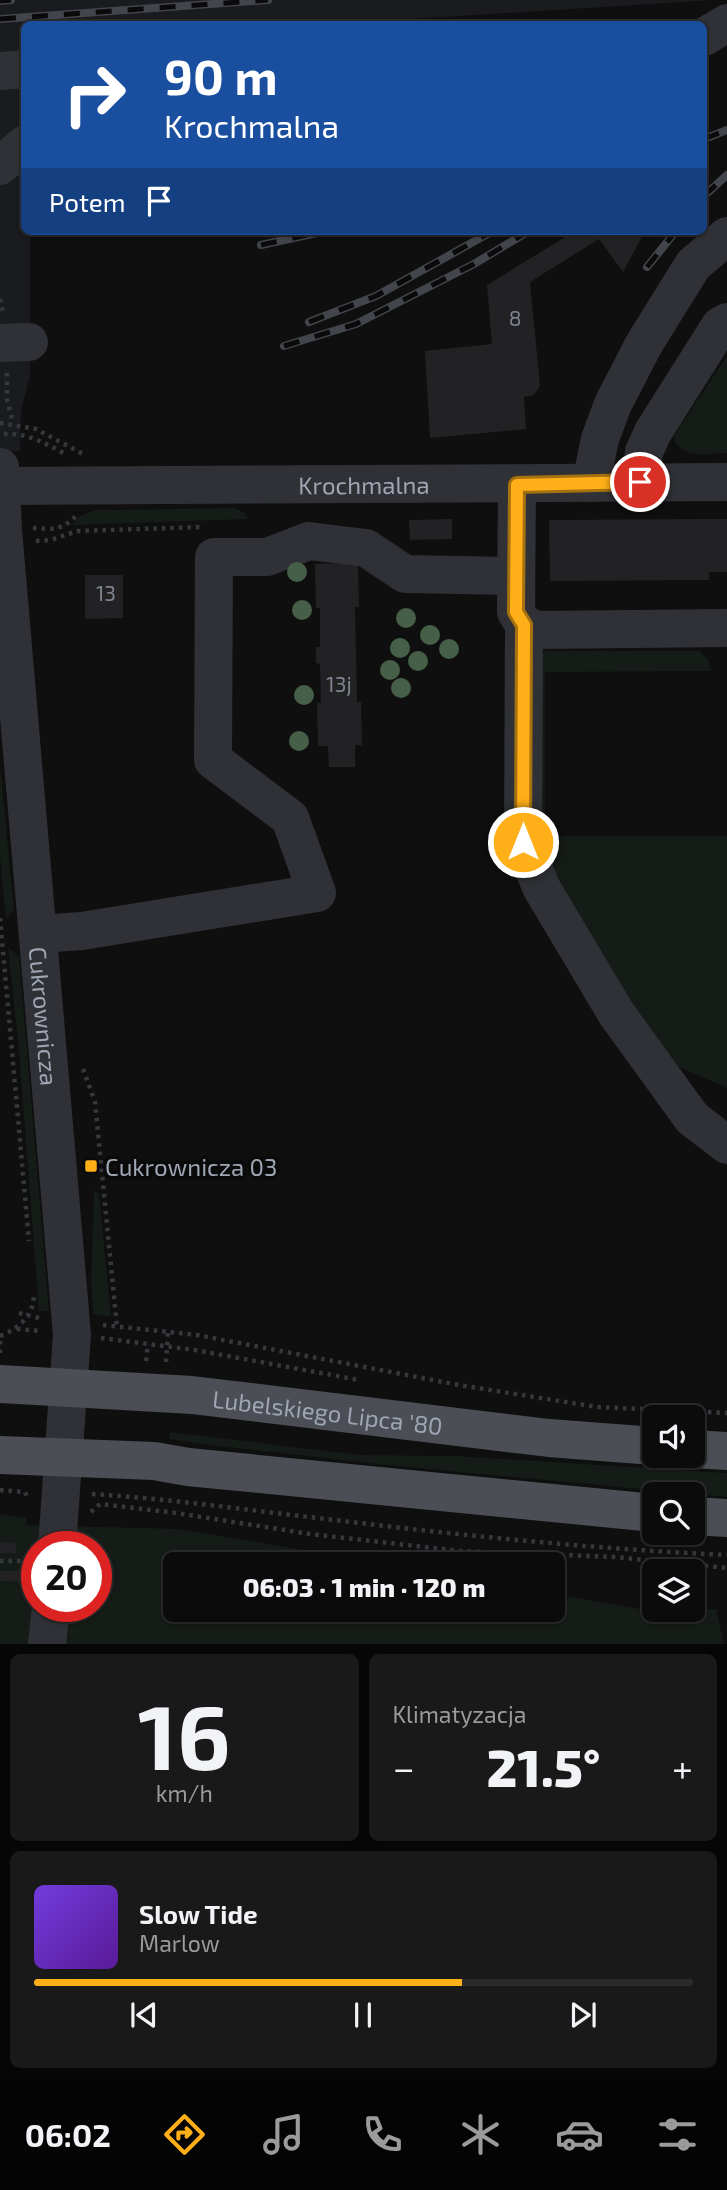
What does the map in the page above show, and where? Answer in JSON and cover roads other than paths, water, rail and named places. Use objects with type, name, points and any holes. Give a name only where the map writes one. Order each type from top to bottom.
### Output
[{"type":"main road","name":"Lubelskiego Lipca '80","points":[[0,1384],[192,1395],[549,1438],[642,1445]]},
{"type":"main road","points":[[705,1450],[727,1451]]},
{"type":"main road","points":[[0,1455],[46,1487],[154,1461],[188,1467],[642,1512]]},
{"type":"main road","points":[[705,1517],[727,1518]]},
{"type":"street","points":[[707,35],[727,23]]},
{"type":"street","points":[[707,44],[727,48]]},
{"type":"street","points":[[0,71],[21,69]]},
{"type":"street","points":[[0,166],[21,148]]},
{"type":"street","points":[[591,483],[600,439],[613,404],[644,344],[693,265],[727,236]]},
{"type":"street","points":[[640,482],[644,452],[653,432],[720,326],[727,322]]},
{"type":"street","name":"Krochmalna","points":[[1,480],[517,485],[727,482]]},
{"type":"street","name":"Cukrownicza","points":[[1,480],[3,530],[71,1321],[69,1389],[46,1487],[45,1531]]},
{"type":"street","points":[[517,485],[516,612],[524,625],[523,842],[541,887],[616,1013],[692,1118],[727,1144]]},
{"type":"street","points":[[38,934],[64,933],[317,893],[290,818],[213,760],[214,557],[267,557],[309,541],[366,548],[405,574],[516,576]]},
{"type":"street","points":[[524,625],[538,630],[727,628]]},
{"type":"street","points":[[47,1644],[49,1622]]},
{"type":"railway","points":[[0,1],[11,0]]},
{"type":"railway","points":[[0,19],[268,0]]},
{"type":"railway","points":[[707,138],[727,130]]},
{"type":"railway","points":[[707,193],[727,175]]},
{"type":"railway","points":[[261,245],[307,235]]},
{"type":"railway","points":[[309,322],[376,296],[486,235]]},
{"type":"railway","points":[[284,346],[356,324],[474,264],[522,235]]},
{"type":"railway","points":[[647,267],[673,235]]},
{"type":"place","name":"Cukrownicza 03","points":[[91,1166]]}]
